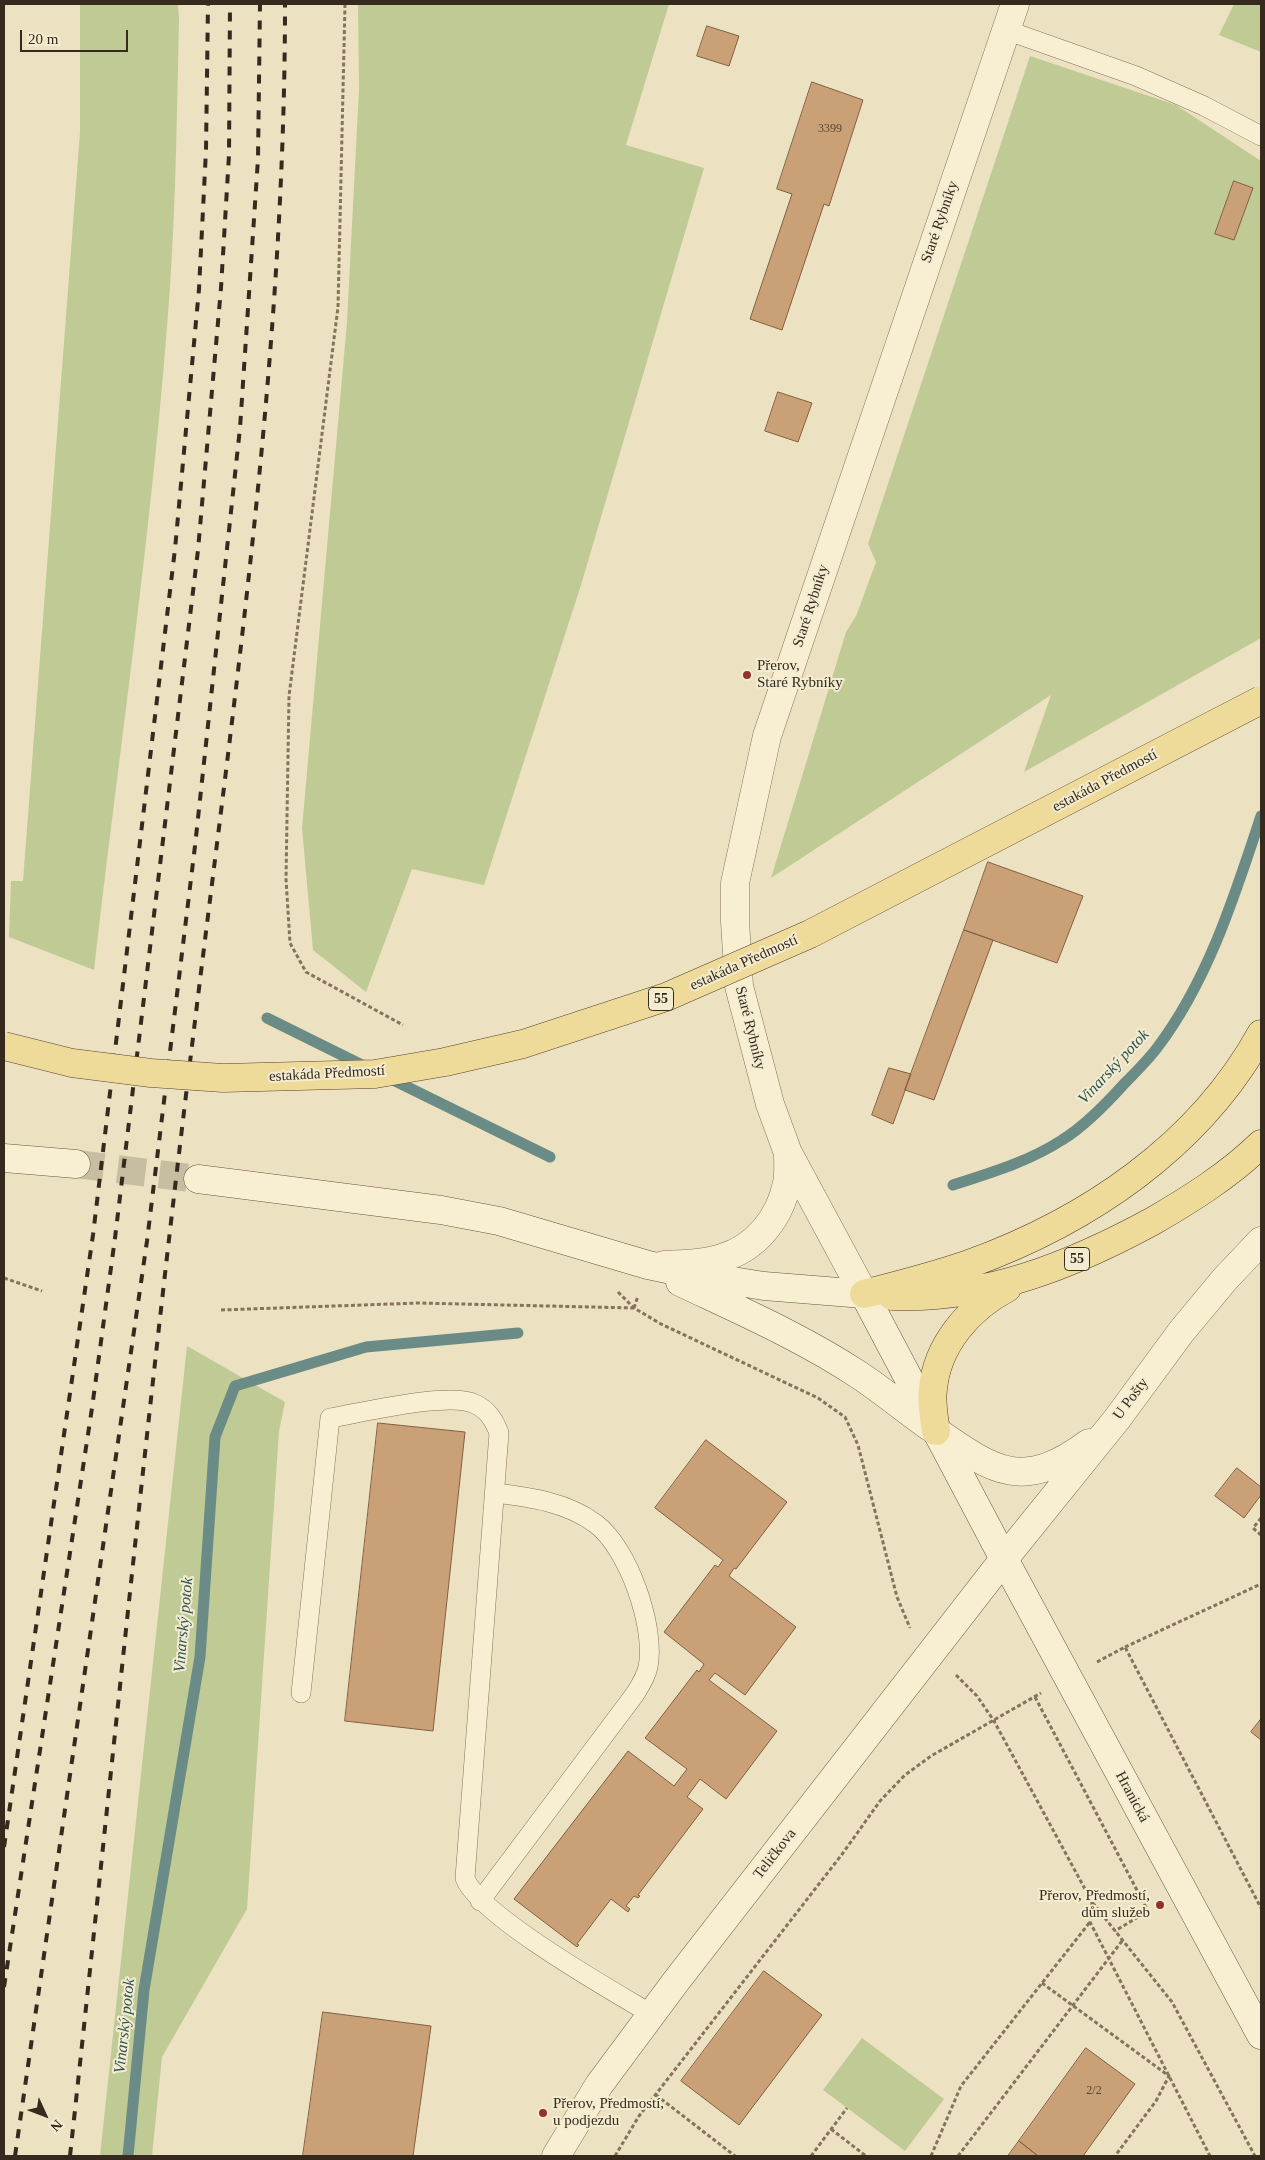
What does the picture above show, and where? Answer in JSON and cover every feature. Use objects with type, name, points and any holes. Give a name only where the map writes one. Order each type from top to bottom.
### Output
[{"type":"main road","name":"estakáda Předmostí","points":[[4,1046],[72,1063],[151,1074],[223,1078],[375,1074],[523,1044],[666,997],[810,934],[1261,700]]},
{"type":"main road","points":[[864,1294],[970,1263],[1038,1235],[1084,1212],[1126,1183],[1178,1139],[1202,1115],[1235,1075],[1261,1034]]},
{"type":"main road","name":"55","points":[[864,1294],[917,1297],[939,1295],[989,1287],[1029,1277],[1088,1254],[1174,1209],[1211,1185],[1261,1144]]},
{"type":"main road","points":[[936,1432],[933,1388],[940,1358],[949,1341],[970,1315],[986,1302],[1029,1277]]},
{"type":"street","name":"Staré Rybníky","points":[[936,1432],[788,1152],[770,1104],[739,986],[735,883],[767,736],[1015,4]]},
{"type":"street","points":[[648,1265],[721,1259],[753,1243],[764,1231],[779,1208],[787,1183],[788,1152]]},
{"type":"street","points":[[4,1158],[76,1164]]},
{"type":"street","points":[[198,1178],[480,1217],[539,1232],[648,1265],[764,1286],[864,1294]]},
{"type":"street","name":"U Pošty","points":[[1004,1559],[1117,1419],[1218,1286],[1261,1241]]},
{"type":"street","points":[[648,1265],[766,1322],[816,1349],[859,1375],[936,1432],[989,1466],[1004,1471],[1023,1472],[1066,1459],[1117,1419]]},
{"type":"street","name":"Hranická","points":[[936,1432],[1261,2035]]},
{"type":"street","name":"Teličkova","points":[[556,2156],[599,2085],[651,2014],[1004,1559]]},
{"type":"lane","points":[[1006,30],[1136,76],[1204,106],[1261,136]]},
{"type":"lane","points":[[301,1693],[330,1418],[447,1399],[475,1403],[486,1410],[494,1421],[499,1433],[464,1869],[467,1885],[480,1901],[564,1961],[651,2014]]},
{"type":"lane","points":[[480,1901],[635,1694],[648,1667],[649,1650],[645,1622],[633,1575],[610,1536],[581,1514],[546,1501],[495,1493]]},
{"type":"path","points":[[345,4],[338,307],[289,696],[286,879],[290,943],[306,972],[402,1025]]},
{"type":"path","points":[[4,1278],[42,1291]]},
{"type":"path","points":[[615,1290],[634,1308],[661,1324],[818,1398],[845,1416],[858,1445],[897,1597],[906,1621],[914,1635],[931,1653],[977,1696],[994,1721],[1092,1902],[1172,2002],[1255,2156]]},
{"type":"path","points":[[221,1310],[420,1303],[634,1308]]},
{"type":"path","points":[[1261,1518],[1253,1528],[1261,1535]]},
{"type":"path","points":[[614,2156],[639,2116],[843,1853],[880,1801],[911,1770],[1067,1678],[1125,1647],[1261,1584]]},
{"type":"path","points":[[1125,1647],[1261,1908]]},
{"type":"path","points":[[1035,1697],[1148,1911],[1115,1931]]},
{"type":"path","points":[[931,2156],[961,2086],[1090,1922],[1092,1902]]},
{"type":"path","points":[[1090,1922],[1210,2156]]},
{"type":"path","points":[[958,2156],[1122,1941]]},
{"type":"path","points":[[1042,1983],[1169,2076]]},
{"type":"path","points":[[1114,2156],[1156,2101],[1169,2076]]},
{"type":"path","points":[[656,2095],[735,2156]]},
{"type":"path","points":[[811,2156],[847,2108]]},
{"type":"path","points":[[831,2129],[866,2156]]},
{"type":"green space","points":[[80,4],[178,4],[179,18],[174,220],[163,373],[146,544],[94,970],[9,937],[11,881],[23,881],[80,132]]},
{"type":"green space","points":[[358,4],[669,4],[626,145],[704,168],[581,585],[484,885],[412,869],[366,992],[313,950],[302,828],[347,322],[359,89]]},
{"type":"green space","points":[[1234,4],[1261,4],[1261,52],[1219,35]]},
{"type":"green space","points":[[1030,56],[1176,105],[1261,161],[1261,638],[1024,772],[1051,695],[771,878],[846,632],[856,616],[876,562],[868,544]]},
{"type":"green space","points":[[187,1346],[285,1402],[279,1431],[247,1909],[162,2057],[152,2156],[100,2156]]},
{"type":"green space","points":[[862,2038],[944,2099],[905,2151],[823,2090]]},
{"type":"building","points":[[707,26],[739,36],[729,66],[697,56]]},
{"type":"building","points":[[812,82],[863,100],[829,206],[824,204],[782,330],[750,319],[792,194],[777,189]]},
{"type":"building","points":[[1234,181],[1253,188],[1234,240],[1215,234]]},
{"type":"building","points":[[778,392],[812,403],[798,442],[765,431]]},
{"type":"building","points":[[988,862],[1083,896],[1057,963],[964,930]]},
{"type":"building","points":[[964,930],[993,940],[934,1100],[905,1090]]},
{"type":"building","points":[[889,1068],[911,1074],[893,1124],[872,1115]]},
{"type":"building","points":[[378,1423],[465,1432],[433,1731],[345,1721]]},
{"type":"building","points":[[706,1440],[787,1502],[729,1576],[796,1627],[745,1695],[715,1673],[709,1680],[777,1731],[726,1799],[700,1779],[687,1797],[703,1809],[638,1895],[640,1896],[638,1898],[634,1896],[626,1906],[630,1909],[628,1912],[611,1899],[577,1944],[579,1945],[577,1947],[514,1899],[628,1751],[674,1786],[687,1769],[645,1738],[697,1670],[699,1672],[704,1664],[664,1632],[715,1565],[718,1567],[723,1560],[655,1508]]},
{"type":"building","points":[[1237,1468],[1261,1487],[1261,1495],[1244,1518],[1215,1496]]},
{"type":"building","points":[[1261,1719],[1261,1740],[1251,1732]]},
{"type":"building","points":[[764,1971],[822,2015],[739,2125],[681,2081]]},
{"type":"building","points":[[323,2012],[431,2026],[413,2156],[303,2156]]},
{"type":"building","points":[[1086,2048],[1135,2084],[1083,2156],[1038,2156],[1019,2141]]},
{"type":"building","points":[[1019,2141],[1038,2156],[1008,2156]]},
{"type":"waterway","name":"Vinarský potok","points":[[953,1185],[1036,1155],[1071,1134],[1103,1107],[1153,1053],[1175,1022],[1205,966],[1230,906],[1261,816]]},
{"type":"waterway","points":[[267,1018],[368,1068]]},
{"type":"waterway","points":[[387,1077],[550,1157]]},
{"type":"waterway","name":"Vinarský potok","points":[[128,2156],[144,1990],[200,1657],[215,1437],[235,1386],[366,1347],[518,1333]]},
{"type":"tunnel","points":[[76,1164],[198,1179]]},
{"type":"railway","points":[[4,1847],[93,1235],[175,549],[199,289],[206,150],[208,4]]},
{"type":"railway","points":[[4,1987],[92,1408],[115,1238],[198,550],[221,288],[229,155],[230,4]]},
{"type":"railway","points":[[15,2156],[147,1241],[195,846],[240,428],[258,159],[260,4]]},
{"type":"railway","points":[[70,2156],[159,1329],[254,530],[276,267],[283,136],[285,4]]},
{"type":"place","name":"Přerov, Staré Rybníky","points":[[747,675]]},
{"type":"place","name":"Přerov, Předmostí, dům služeb","points":[[1160,1905]]},
{"type":"place","name":"Přerov, Předmostí, u podjezdu","points":[[543,2113]]}]
